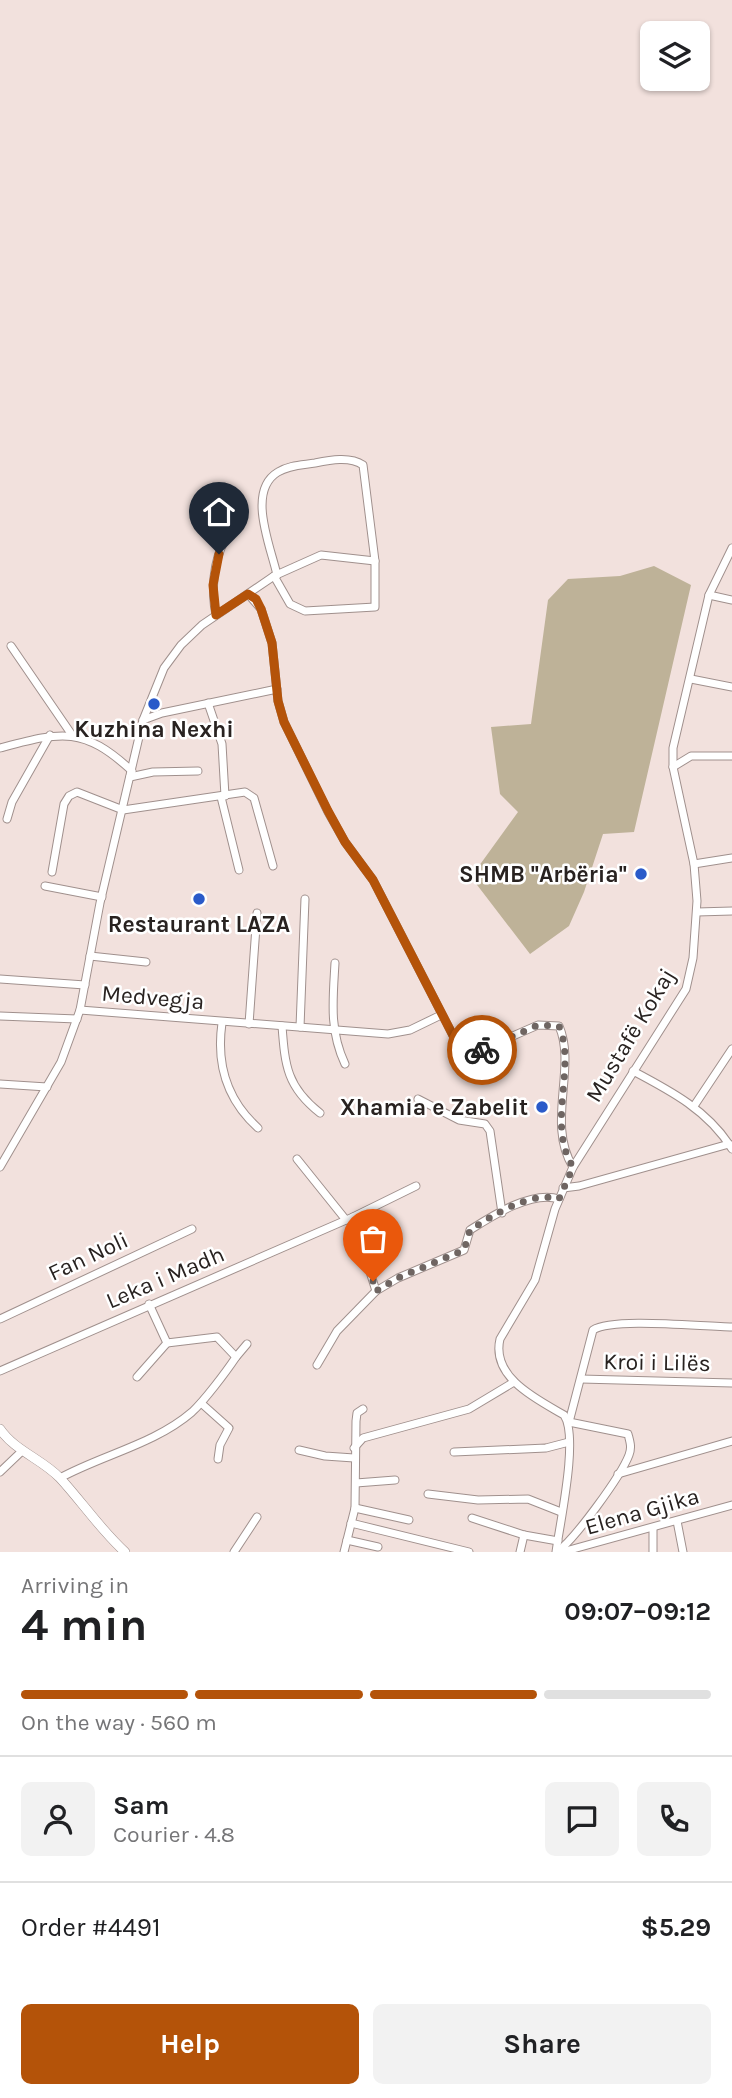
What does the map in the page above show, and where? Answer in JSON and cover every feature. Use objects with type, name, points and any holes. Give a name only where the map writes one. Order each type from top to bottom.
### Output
[{"type":"street","points":[[336,459],[363,465],[375,561],[377,604],[372,609],[297,609],[275,576],[262,501],[266,483],[275,473],[287,467],[336,459]]},
{"type":"street","points":[[216,615],[213,585],[219,554],[225,540]]},
{"type":"street","name":"Mustafë Kokaj","points":[[514,1382],[502,1362],[498,1348],[500,1339],[535,1280],[559,1199],[573,1167],[686,989],[693,958],[697,912],[694,864],[673,767],[676,729],[691,678],[709,595],[732,548]]},
{"type":"street","points":[[0,1167],[61,1062],[80,1010],[102,897],[143,720],[164,668],[181,645],[216,615],[275,576],[321,555],[375,561]]},
{"type":"street","points":[[248,594],[256,599],[269,633],[284,722],[328,811],[345,842],[373,880],[440,1015],[466,1055],[538,1025],[559,1026],[563,1044],[563,1147],[573,1167]]},
{"type":"street","points":[[709,595],[732,600]]},
{"type":"street","points":[[10,646],[72,734]]},
{"type":"street","points":[[691,678],[732,687]]},
{"type":"street","points":[[143,720],[162,713],[277,689]]},
{"type":"street","points":[[208,703],[222,744],[223,797],[239,870]]},
{"type":"street","points":[[0,755],[2,748],[50,735],[72,734],[110,752],[131,774]]},
{"type":"street","points":[[7,819],[12,802],[50,735]]},
{"type":"street","points":[[673,767],[691,756],[732,755]]},
{"type":"street","points":[[131,774],[198,771]]},
{"type":"street","points":[[52,872],[64,804],[73,792],[123,810],[245,792],[254,798],[273,866]]},
{"type":"street","points":[[694,864],[732,858]]},
{"type":"street","points":[[45,886],[102,897]]},
{"type":"street","points":[[300,1027],[304,899]]},
{"type":"street","points":[[697,912],[732,911]]},
{"type":"street","points":[[249,1024],[257,913]]},
{"type":"street","points":[[90,956],[146,962]]},
{"type":"street","points":[[335,963],[333,1029],[345,1064]]},
{"type":"street","points":[[0,979],[85,985]]},
{"type":"street","name":"Medvegja","points":[[80,1010],[388,1034],[410,1030],[440,1015]]},
{"type":"street","points":[[0,1016],[77,1019]]},
{"type":"street","name":"Medvegja","points":[[222,1023],[220,1040],[226,1084],[235,1102],[258,1128]]},
{"type":"street","points":[[282,1027],[286,1067],[292,1084],[305,1101],[320,1113]]},
{"type":"street","points":[[694,1106],[732,1049]]},
{"type":"street","points":[[564,1188],[731,1147],[694,1106],[633,1071]]},
{"type":"street","points":[[0,1084],[47,1087]]},
{"type":"street","points":[[418,1099],[459,1120],[485,1124],[490,1131],[502,1213]]},
{"type":"street","points":[[297,1159],[349,1218],[376,1291]]},
{"type":"street","name":"Leka i Madh","points":[[0,1371],[416,1186]]},
{"type":"street","points":[[317,1365],[337,1331],[376,1291],[398,1278],[464,1250],[470,1230],[502,1213],[541,1198],[559,1199]]},
{"type":"street","name":"Fan Noli","points":[[0,1319],[192,1229]]},
{"type":"street","points":[[149,1304],[167,1343]]},
{"type":"street","points":[[558,1552],[569,1422],[588,1340],[598,1327],[651,1324],[732,1327]]},
{"type":"street","points":[[137,1377],[167,1343],[217,1338],[236,1357]]},
{"type":"street","points":[[60,1478],[89,1462],[153,1437],[191,1413],[247,1344]]},
{"type":"street","name":"Kroi i Lilës","points":[[581,1379],[732,1383]]},
{"type":"street","points":[[354,1448],[363,1438],[469,1409],[514,1382],[564,1415],[569,1422],[628,1434],[631,1446],[628,1458],[566,1545],[558,1552]]},
{"type":"street","points":[[201,1403],[229,1428],[220,1445],[218,1460]]},
{"type":"street","points":[[344,1552],[355,1507],[354,1448],[357,1413],[363,1409]]},
{"type":"street","points":[[1,1434],[60,1478],[97,1525],[125,1552]]},
{"type":"street","points":[[617,1474],[732,1441]]},
{"type":"street","points":[[454,1452],[547,1448],[569,1442]]},
{"type":"street","points":[[299,1450],[325,1456],[354,1458]]},
{"type":"street","points":[[0,1472],[22,1451]]},
{"type":"street","points":[[356,1483],[395,1480]]},
{"type":"street","points":[[428,1494],[478,1500],[528,1499],[561,1512]]},
{"type":"street","name":"Elena Gjika","points":[[558,1552],[732,1505]]},
{"type":"street","points":[[355,1507],[409,1520]]},
{"type":"street","points":[[234,1552],[257,1517]]},
{"type":"street","points":[[472,1518],[524,1535],[558,1541]]},
{"type":"street","points":[[677,1521],[683,1552]]},
{"type":"street","points":[[351,1523],[469,1552]]},
{"type":"street","points":[[653,1528],[653,1552]]},
{"type":"street","points":[[520,1552],[524,1535]]},
{"type":"street","points":[[347,1540],[378,1547]]},
{"type":"shaded area","points":[[654,566],[691,585],[634,832],[603,834],[584,892],[569,926],[530,954],[471,877],[518,812],[500,794],[491,727],[531,724],[548,600],[568,579],[620,576]]},
{"type":"way so far","points":[[373,1281],[376,1291],[398,1278],[464,1250],[470,1230],[523,1203],[541,1198],[559,1199],[573,1167],[563,1147],[563,1044],[559,1026],[538,1025],[482,1050]]},
{"type":"place","name":"Kuzhina Nexhi","points":[[154,704]]},
{"type":"place","name":"SHMB ''Arbëria''","points":[[641,874]]},
{"type":"place","name":"Restaurant LAZA","points":[[199,899]]},
{"type":"place","name":"Xhamia e Zabelit","points":[[542,1107]]},
{"type":"route","points":[[219,554],[213,585],[216,615],[248,594],[256,599],[272,643],[278,701],[284,722],[328,811],[345,842],[373,880],[440,1015],[461,1051],[466,1055],[482,1050]]}]
